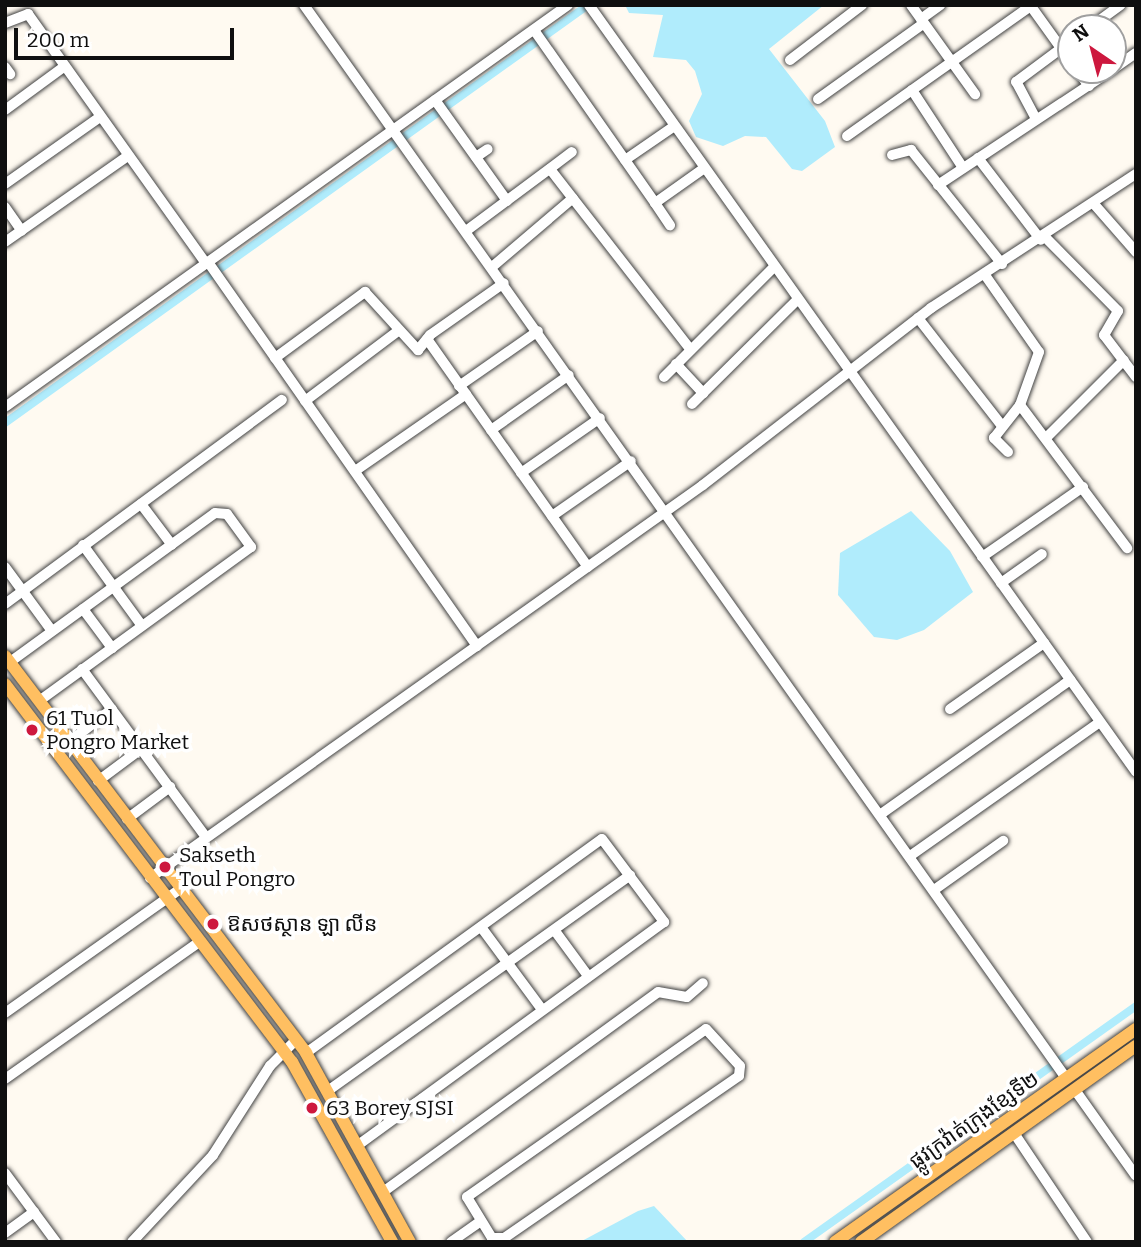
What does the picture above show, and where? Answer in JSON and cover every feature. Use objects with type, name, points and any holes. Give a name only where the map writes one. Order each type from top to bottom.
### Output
[{"type":"main road","points":[[8,659],[179,890],[306,1053],[329,1090],[410,1242]]},
{"type":"main road","points":[[5,684],[166,900],[285,1052],[391,1242]]},
{"type":"main road","name":"ផ្លូវក្រវ៉ាត់ក្រុងខ្សែទី២","points":[[835,1242],[1060,1069],[1136,1029]]},
{"type":"main road","name":"ផ្លូវក្រវ៉ាត់ក្រុងខ្សែទី២","points":[[861,1242],[1136,1046]]},
{"type":"main road","points":[[1060,1069],[1075,1090]]},
{"type":"street","points":[[304,5],[631,461],[1060,1069]]},
{"type":"street","points":[[5,407],[210,267],[397,135],[437,103],[538,35],[568,5]]},
{"type":"street","points":[[790,60],[862,5]]},
{"type":"street","points":[[911,5],[975,94]]},
{"type":"street","points":[[818,99],[940,5]]},
{"type":"street","points":[[847,136],[1031,5],[1057,42]]},
{"type":"street","points":[[590,6],[795,302],[1136,772]]},
{"type":"street","points":[[5,23],[21,8],[210,267],[477,646]]},
{"type":"street","points":[[538,35],[670,225]]},
{"type":"street","points":[[1035,117],[1016,82],[1057,51]]},
{"type":"street","points":[[5,110],[65,66]]},
{"type":"street","points":[[938,185],[1035,117],[1092,84]]},
{"type":"street","points":[[912,90],[963,168]]},
{"type":"street","points":[[437,103],[507,201]]},
{"type":"street","points":[[5,184],[100,117]]},
{"type":"street","points":[[625,160],[673,127]]},
{"type":"street","points":[[476,157],[488,149]]},
{"type":"street","points":[[892,155],[911,150],[1002,264]]},
{"type":"street","points":[[466,231],[572,152]]},
{"type":"street","points":[[5,242],[128,156]]},
{"type":"street","points":[[978,158],[1043,239],[1118,312],[1104,335],[1136,377]]},
{"type":"street","points":[[550,169],[691,350]]},
{"type":"street","points":[[655,203],[703,169]]},
{"type":"street","points":[[150,878],[665,511],[918,318],[1043,239],[1136,174]]},
{"type":"street","points":[[492,267],[573,198]]},
{"type":"street","points":[[1094,204],[1136,252]]},
{"type":"street","points":[[5,207],[22,231]]},
{"type":"street","points":[[664,377],[772,269]]},
{"type":"street","points":[[985,275],[1039,352],[1020,405],[994,440],[1007,452]]},
{"type":"street","points":[[275,358],[365,292],[418,350],[427,339],[504,283]]},
{"type":"street","points":[[692,404],[795,302]]},
{"type":"street","points":[[918,318],[1002,426]]},
{"type":"street","points":[[305,401],[398,331]]},
{"type":"street","points":[[355,471],[538,331]]},
{"type":"street","points":[[427,339],[588,567]]},
{"type":"street","points":[[1046,438],[1125,360]]},
{"type":"street","points":[[676,364],[703,393]]},
{"type":"street","points":[[491,430],[569,375]]},
{"type":"street","points":[[5,604],[282,400]]},
{"type":"street","points":[[1020,405],[1127,548]]},
{"type":"street","points":[[521,473],[600,418]]},
{"type":"street","points":[[552,516],[631,461]]},
{"type":"street","points":[[982,557],[1083,487]]},
{"type":"street","points":[[141,503],[172,545]]},
{"type":"street","points":[[8,659],[223,511],[251,547],[39,701]]},
{"type":"street","points":[[83,545],[142,626]]},
{"type":"street","points":[[1001,583],[1042,554]]},
{"type":"street","points":[[5,567],[52,631]]},
{"type":"street","points":[[83,609],[112,648]]},
{"type":"street","points":[[950,709],[1044,643]]},
{"type":"street","points":[[82,669],[206,837]]},
{"type":"street","points":[[881,814],[1070,680]]},
{"type":"street","points":[[69,742],[112,709]]},
{"type":"street","points":[[910,856],[1100,722]]},
{"type":"street","points":[[98,781],[141,749]]},
{"type":"street","points":[[127,819],[170,788]]},
{"type":"street","points":[[306,1053],[602,839],[664,922],[541,1008],[358,1144]]},
{"type":"street","points":[[934,890],[1003,841]]},
{"type":"street","points":[[329,1090],[630,875]]},
{"type":"street","points":[[5,1013],[179,890]]},
{"type":"street","points":[[481,927],[541,1008]]},
{"type":"street","points":[[555,931],[588,976]]},
{"type":"street","points":[[5,1079],[199,942]]},
{"type":"street","points":[[383,1192],[658,992],[687,997],[703,983]]},
{"type":"street","points":[[711,1030],[740,1066],[739,1076],[504,1238],[492,1238],[480,1222],[465,1201],[470,1194],[701,1032],[711,1030]]},
{"type":"street","points":[[132,1242],[213,1155],[296,1040]]},
{"type":"street","points":[[1075,1090],[1136,1177]]},
{"type":"street","points":[[1014,1133],[1087,1242]]},
{"type":"street","points":[[5,1173],[56,1242]]},
{"type":"street","points":[[5,1233],[34,1212]]},
{"type":"street","points":[[451,1242],[480,1222]]},
{"type":"water","points":[[625,5],[824,5],[769,49],[825,121],[835,147],[802,171],[792,169],[766,137],[745,136],[723,146],[696,137],[689,121],[702,94],[695,71],[686,60],[653,57],[663,15],[629,13]]},
{"type":"water","points":[[911,511],[950,551],[973,592],[924,630],[897,640],[874,637],[838,595],[840,553]]},
{"type":"water","points":[[654,1206],[688,1242],[580,1242],[638,1211]]},
{"type":"waterway","points":[[5,423],[588,5]]},
{"type":"waterway","points":[[804,1242],[1136,1006]]},
{"type":"place","name":"61 Tuol Pongro Market","points":[[32,730]]},
{"type":"place","name":"Sakseth Toul Pongro","points":[[165,867]]},
{"type":"place","name":"ឱសថស្ថាន ឡា លីន","points":[[213,924]]},
{"type":"place","name":"63 Borey SJSI","points":[[312,1108]]}]
